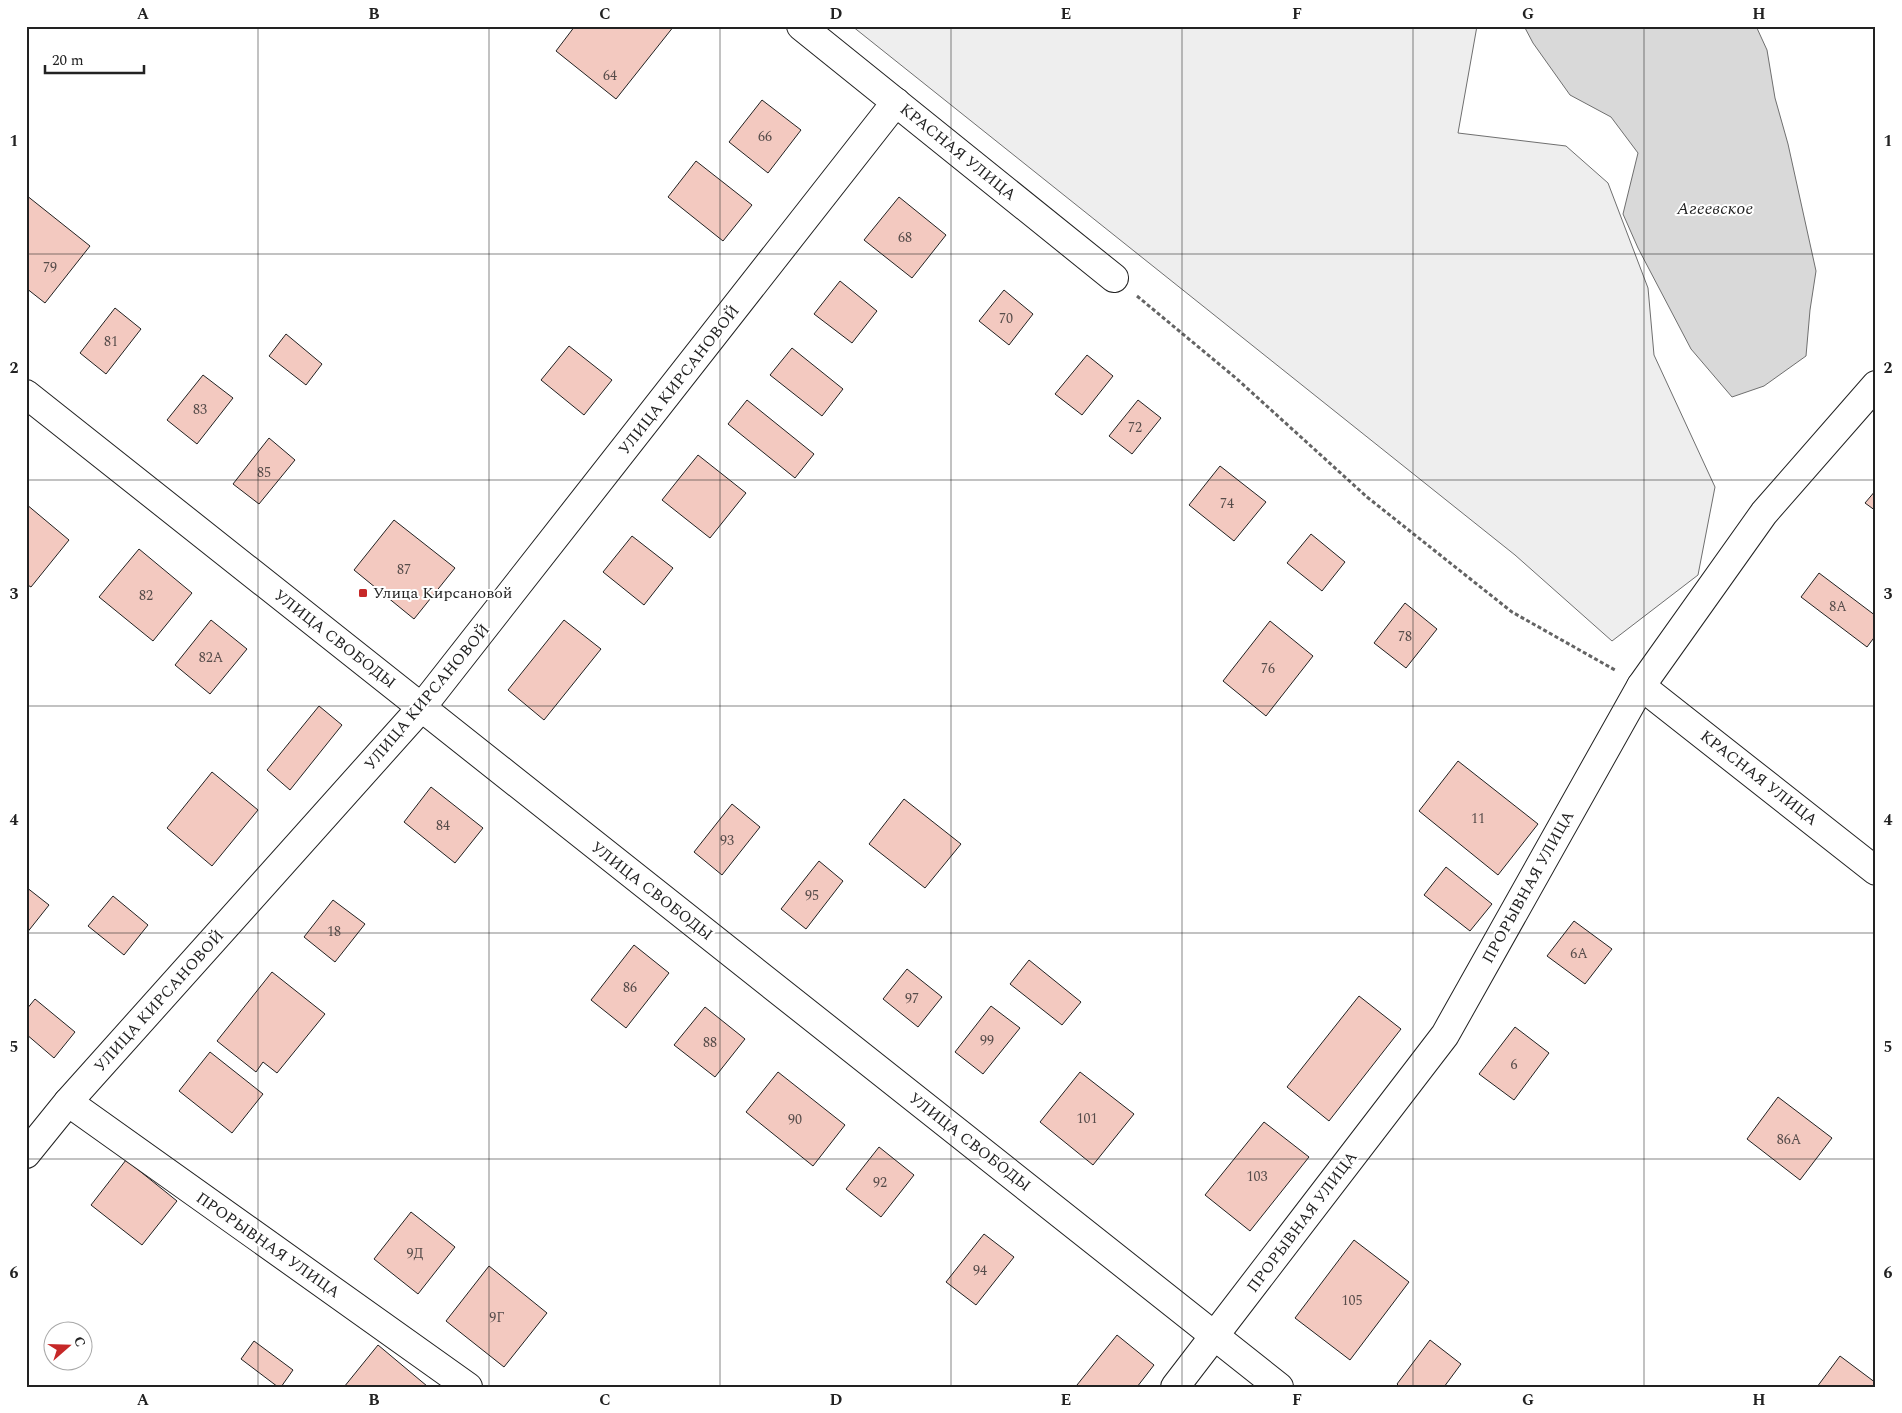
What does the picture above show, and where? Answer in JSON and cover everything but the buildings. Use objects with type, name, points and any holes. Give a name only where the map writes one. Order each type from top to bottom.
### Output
[{"type":"street","name":"КРАСНАЯ УЛИЦА","points":[[801,26],[1114,278]]},
{"type":"street","name":"УЛИЦА КИРСАНОВОЙ","points":[[26,1154],[68,1102],[421,708],[896,102]]},
{"type":"street","name":"ПРОРЫВНАЯ УЛИЦА","points":[[1175,1387],[1445,1035],[1641,686],[1690,620],[1764,513],[1876,385]]},
{"type":"street","name":"УЛИЦА СВОБОДЫ","points":[[26,394],[1279,1387]]},
{"type":"street","name":"КРАСНАЯ УЛИЦА","points":[[1641,686],[1876,870]]},
{"type":"street","name":"ПРОРЫВНАЯ УЛИЦА","points":[[68,1102],[468,1387]]},
{"type":"path","points":[[1114,278],[1237,380],[1367,497],[1512,612],[1641,686]]},
{"type":"shaded area","points":[[852,26],[1477,26],[1458,133],[1566,146],[1608,183],[1648,288],[1654,355],[1715,487],[1698,575],[1612,641],[1515,555]]},
{"type":"water","name":"Агеевское","points":[[1524,26],[1756,26],[1767,50],[1775,98],[1788,144],[1816,271],[1806,356],[1764,386],[1732,397],[1691,349],[1638,248],[1623,214],[1638,153],[1611,117],[1570,95],[1533,43]]},
{"type":"place","name":"Улица Кирсановой","points":[[363,593]]}]
